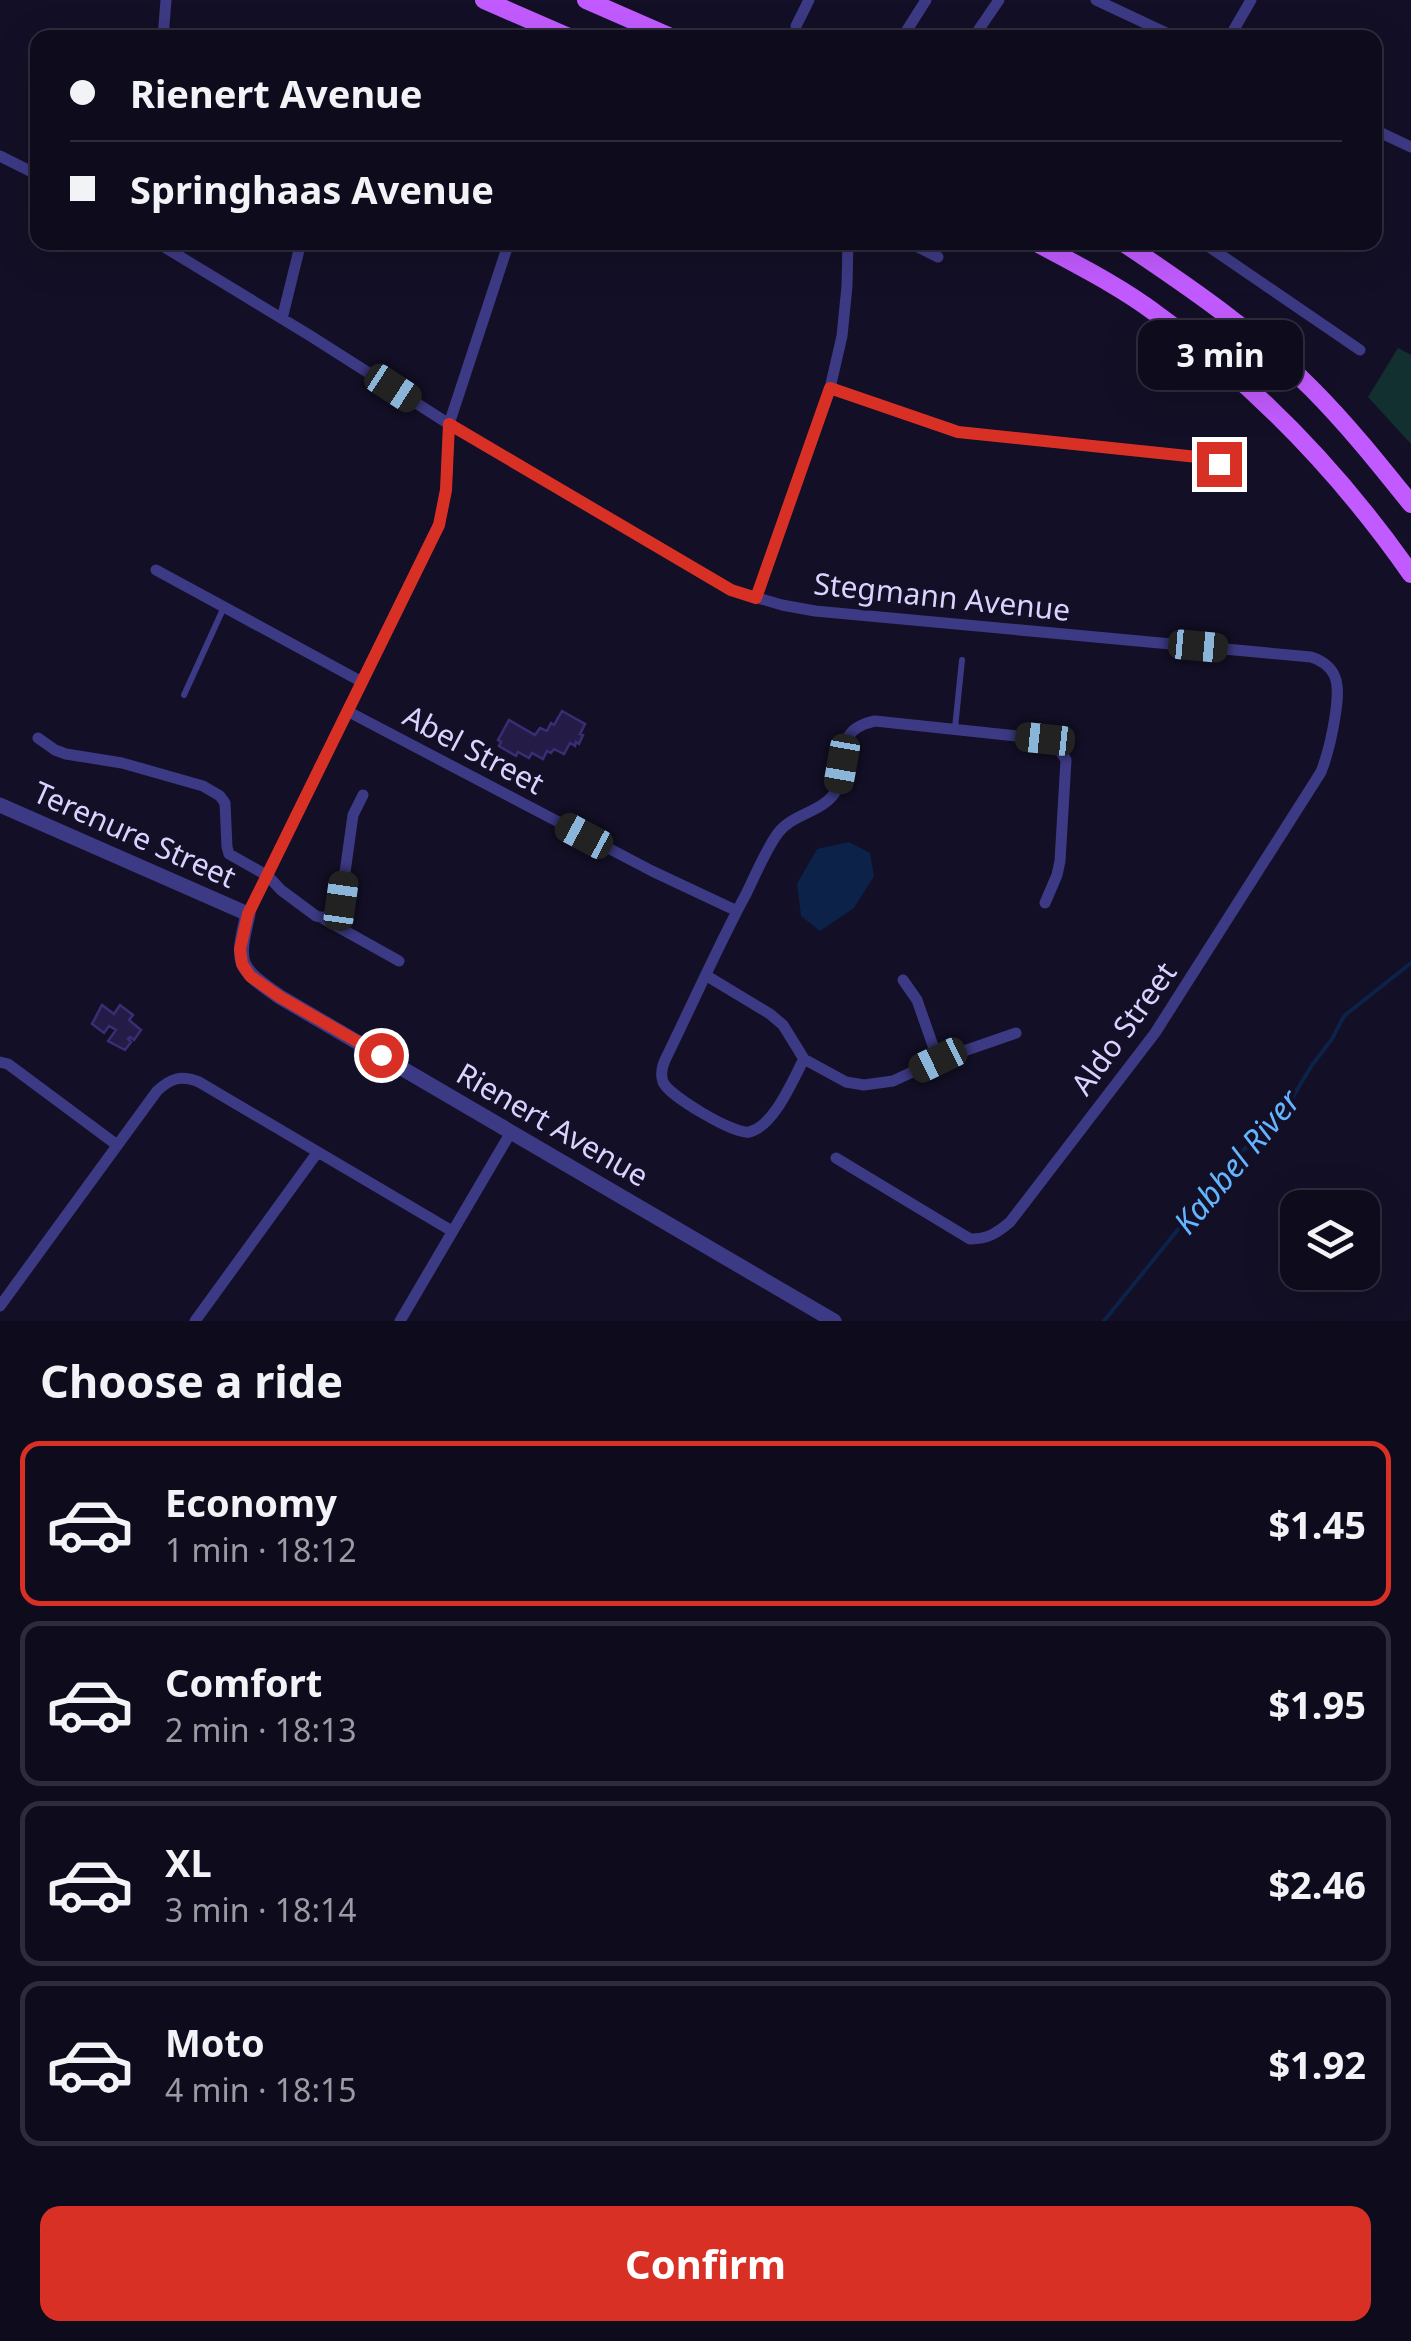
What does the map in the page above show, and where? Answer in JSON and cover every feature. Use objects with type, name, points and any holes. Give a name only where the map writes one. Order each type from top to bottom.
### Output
[{"type":"main road","points":[[484,0],[553,30]]},
{"type":"main road","points":[[586,0],[655,30]]},
{"type":"main road","points":[[1049,250],[1152,310],[1221,364],[1278,416],[1332,474],[1411,574]]},
{"type":"main road","points":[[1134,250],[1247,332],[1309,386],[1364,444],[1411,504]]},
{"type":"street","points":[[164,30],[166,0]]},
{"type":"street","points":[[796,26],[808,0]]},
{"type":"street","points":[[907,30],[926,0]]},
{"type":"street","points":[[978,30],[999,0]]},
{"type":"street","points":[[1096,0],[1160,30]]},
{"type":"street","points":[[1233,30],[1251,0]]},
{"type":"street","points":[[1382,134],[1411,148]]},
{"type":"street","points":[[0,156],[30,171]]},
{"type":"street","name":"Stegmann Avenue","points":[[168,250],[449,424],[731,590],[815,611],[1311,657],[1334,674]]},
{"type":"street","points":[[282,319],[300,250]]},
{"type":"street","points":[[248,914],[439,525],[446,490],[449,424],[506,250]]},
{"type":"street","points":[[756,598],[830,388],[842,336],[848,250]]},
{"type":"street","points":[[924,250],[938,257]]},
{"type":"street","points":[[1214,250],[1360,350]]},
{"type":"street","points":[[830,388],[958,432],[1207,458],[1228,470]]},
{"type":"street","points":[[156,570],[362,682]]},
{"type":"street","name":"Aldo Street","points":[[836,1158],[970,1239],[984,1239],[1010,1222],[1156,1033],[1321,772],[1330,750],[1339,688],[1334,674]]},
{"type":"street","name":"Abel Street","points":[[349,712],[652,871],[737,910]]},
{"type":"street","points":[[804,1059],[776,1112],[750,1132],[737,1131],[672,1094],[661,1072],[737,910],[780,830],[832,797],[838,787],[846,740],[853,730],[876,721],[1045,739],[1056,744],[1066,760],[1060,861],[1045,903]]},
{"type":"street","points":[[38,738],[66,754],[122,762],[212,790],[225,803],[229,854],[268,876],[316,916],[399,961]]},
{"type":"street","points":[[322,918],[329,917],[339,906],[353,815],[363,795]]},
{"type":"street","name":"Terenure Street","points":[[0,805],[248,914]]},
{"type":"street","name":"Rienert Avenue","points":[[248,914],[240,949],[242,964],[250,976],[280,997],[834,1321]]},
{"type":"street","points":[[706,976],[770,1014],[783,1026],[804,1059],[846,1082],[864,1085],[893,1081],[938,1060],[1016,1033]]},
{"type":"street","points":[[903,980],[916,1000],[938,1060]]},
{"type":"street","points":[[0,1062],[118,1145]]},
{"type":"street","points":[[0,1306],[157,1091],[168,1080],[182,1077],[199,1082],[452,1231]]},
{"type":"street","points":[[400,1321],[511,1132]]},
{"type":"street","points":[[195,1321],[317,1152]]},
{"type":"lane","points":[[184,695],[224,608]]},
{"type":"lane","points":[[956,730],[962,660]]},
{"type":"green space","points":[[1398,348],[1411,355],[1411,444],[1368,397]]},
{"type":"water","points":[[849,842],[870,853],[874,876],[854,908],[820,931],[801,916],[797,884],[817,849]]},
{"type":"building","points":[[562,711],[585,724],[579,744],[570,743],[564,754],[554,749],[551,753],[547,751],[543,759],[532,753],[529,758],[499,746],[498,740],[509,720],[535,735],[540,728],[547,731],[551,723],[554,725]]},
{"type":"building","points":[[102,1005],[114,1014],[120,1005],[133,1015],[129,1020],[141,1030],[134,1040],[128,1039],[131,1042],[125,1050],[108,1041],[116,1030],[109,1026],[104,1033],[92,1024]]},
{"type":"waterway","name":"Kabbel River","points":[[1104,1321],[1239,1154],[1280,1118],[1344,1016],[1411,963]]},
{"type":"route","points":[[381,1055],[250,976],[242,964],[240,949],[248,914],[439,525],[446,490],[449,424],[731,590],[756,598],[830,388],[958,432],[1207,458],[1219,464]]}]
